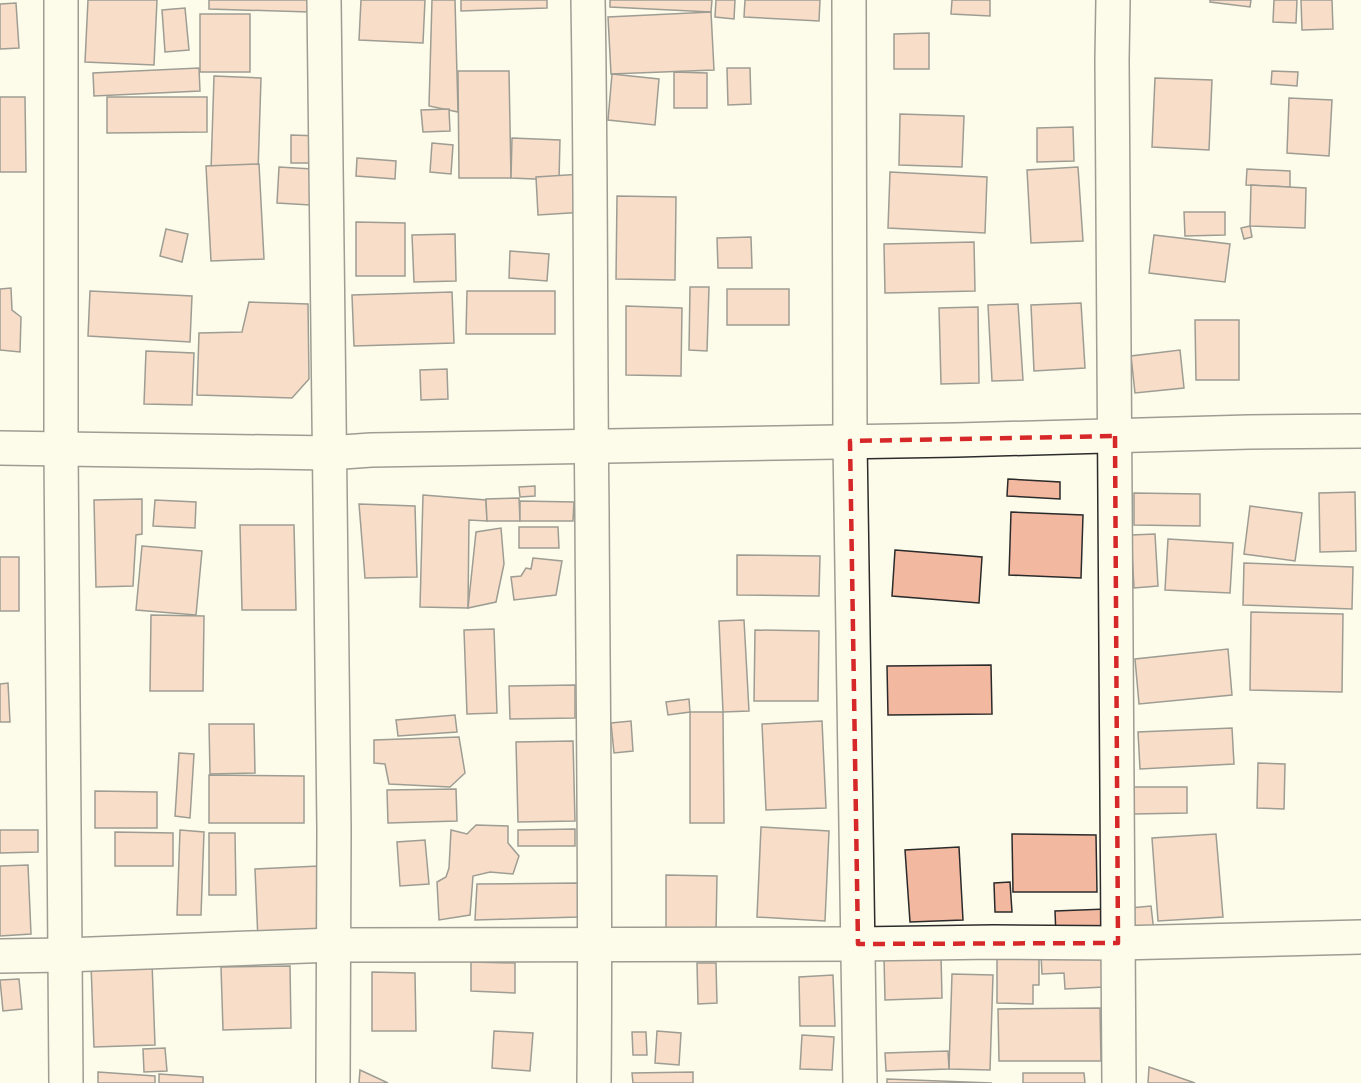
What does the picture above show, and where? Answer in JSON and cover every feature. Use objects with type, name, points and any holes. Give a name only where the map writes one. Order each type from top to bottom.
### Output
[{"type":"street","points":[[61,0],[66,1083]]},
{"type":"street","points":[[324,0],[334,829],[333,1083]]},
{"type":"street","points":[[588,0],[596,945],[594,1083]]},
{"type":"street","points":[[849,0],[850,441],[860,1083]]},
{"type":"street","points":[[1113,0],[1119,1083]]},
{"type":"street","points":[[0,448],[329,453],[371,450],[1361,431]]},
{"type":"street","points":[[0,956],[333,945],[1118,943],[1361,938]]},
{"type":"highlighted area","points":[[1115,436],[1118,943],[858,944],[850,441]]},
{"type":"building","points":[[88,0],[157,0],[154,65],[85,62]]},
{"type":"building","points":[[209,0],[309,0],[309,12],[209,9]]},
{"type":"building","points":[[361,0],[425,0],[423,43],[359,40]]},
{"type":"building","points":[[432,0],[455,0],[458,112],[429,106]]},
{"type":"building","points":[[461,0],[547,0],[547,8],[461,11]]},
{"type":"building","points":[[610,0],[712,0],[711,12],[610,7]]},
{"type":"building","points":[[716,0],[735,0],[734,19],[715,17]]},
{"type":"building","points":[[745,0],[820,0],[819,21],[744,17]]},
{"type":"building","points":[[952,0],[990,0],[990,16],[951,14]]},
{"type":"building","points":[[1210,0],[1251,0],[1250,7],[1210,2]]},
{"type":"building","points":[[1274,0],[1297,0],[1296,23],[1273,22]]},
{"type":"building","points":[[1301,0],[1332,0],[1333,29],[1302,30]]},
{"type":"building","points":[[16,3],[19,48],[0,49],[0,4]]},
{"type":"building","points":[[185,8],[189,50],[165,52],[162,10]]},
{"type":"building","points":[[711,12],[714,70],[611,74],[608,17]]},
{"type":"building","points":[[200,14],[250,14],[250,72],[200,72]]},
{"type":"building","points":[[929,33],[929,69],[894,69],[894,34]]},
{"type":"building","points":[[199,68],[200,91],[94,96],[93,73]]},
{"type":"building","points":[[727,68],[750,68],[751,104],[728,105]]},
{"type":"building","points":[[458,71],[509,71],[511,178],[459,178]]},
{"type":"building","points":[[1272,71],[1298,72],[1297,86],[1271,84]]},
{"type":"building","points":[[674,72],[707,73],[707,108],[674,108]]},
{"type":"building","points":[[612,74],[659,79],[655,125],[608,120]]},
{"type":"building","points":[[214,76],[261,78],[258,172],[211,170]]},
{"type":"building","points":[[1155,78],[1212,80],[1209,150],[1152,147]]},
{"type":"building","points":[[0,97],[25,97],[26,172],[0,172]]},
{"type":"building","points":[[107,97],[207,97],[207,132],[107,133]]},
{"type":"building","points":[[1289,98],[1332,100],[1329,156],[1287,153]]},
{"type":"building","points":[[449,109],[450,131],[423,132],[421,110]]},
{"type":"building","points":[[900,114],[964,116],[962,167],[899,165]]},
{"type":"building","points":[[1073,127],[1074,161],[1037,162],[1037,128]]},
{"type":"building","points":[[291,135],[320,136],[320,163],[291,163]]},
{"type":"building","points":[[512,138],[560,140],[559,180],[511,178]]},
{"type":"building","points":[[432,143],[453,145],[451,174],[430,172]]},
{"type":"building","points":[[357,158],[396,161],[395,179],[356,176]]},
{"type":"building","points":[[259,164],[264,259],[211,261],[206,166]]},
{"type":"building","points":[[279,167],[312,169],[310,205],[277,203]]},
{"type":"building","points":[[1078,167],[1083,241],[1031,243],[1027,170]]},
{"type":"building","points":[[1247,169],[1290,171],[1290,187],[1246,185]]},
{"type":"building","points":[[890,172],[987,177],[985,233],[888,228]]},
{"type":"building","points":[[582,174],[585,212],[538,215],[536,177]]},
{"type":"building","points":[[1251,185],[1306,188],[1305,228],[1250,226]]},
{"type":"building","points":[[617,196],[676,197],[675,280],[616,279]]},
{"type":"building","points":[[1184,212],[1225,212],[1225,235],[1185,236]]},
{"type":"building","points":[[356,222],[405,223],[405,276],[356,276]]},
{"type":"building","points":[[1250,226],[1252,237],[1244,239],[1241,228]]},
{"type":"building","points":[[166,229],[188,234],[182,262],[160,256]]},
{"type":"building","points":[[455,234],[456,281],[414,282],[412,235]]},
{"type":"building","points":[[1154,235],[1230,244],[1225,282],[1149,273]]},
{"type":"building","points":[[751,237],[752,268],[718,268],[717,238]]},
{"type":"building","points":[[974,242],[975,291],[885,293],[884,244]]},
{"type":"building","points":[[510,251],[549,254],[547,281],[509,278]]},
{"type":"building","points":[[690,287],[709,287],[707,351],[689,350]]},
{"type":"building","points":[[11,288],[12,310],[21,317],[20,352],[0,350],[0,289]]},
{"type":"building","points":[[727,289],[789,289],[789,325],[727,325]]},
{"type":"building","points":[[90,291],[192,296],[190,342],[88,336]]},
{"type":"building","points":[[467,291],[555,291],[555,334],[466,334]]},
{"type":"building","points":[[452,292],[454,343],[354,346],[352,295]]},
{"type":"building","points":[[249,302],[308,304],[309,379],[292,398],[197,395],[199,333],[242,332]]},
{"type":"building","points":[[1081,303],[1085,368],[1034,371],[1031,305]]},
{"type":"building","points":[[1018,304],[1023,380],[992,381],[988,305]]},
{"type":"building","points":[[626,306],[682,308],[681,376],[626,375]]},
{"type":"building","points":[[978,307],[979,383],[941,384],[939,308]]},
{"type":"building","points":[[1195,320],[1239,320],[1239,380],[1196,380]]},
{"type":"building","points":[[1180,350],[1184,388],[1135,393],[1131,356]]},
{"type":"building","points":[[146,351],[194,353],[192,405],[144,404]]},
{"type":"building","points":[[447,369],[448,399],[421,400],[420,370]]},
{"type":"building","points":[[1008,479],[1060,482],[1060,499],[1007,496]]},
{"type":"building","points":[[535,486],[535,496],[520,497],[519,487]]},
{"type":"building","points":[[1355,492],[1356,551],[1320,552],[1319,493]]},
{"type":"building","points":[[1134,493],[1200,494],[1200,526],[1134,525]]},
{"type":"building","points":[[423,495],[486,500],[487,521],[469,520],[468,608],[420,607]]},
{"type":"building","points":[[519,498],[520,521],[487,521],[486,499]]},
{"type":"building","points":[[142,499],[142,534],[136,535],[133,586],[96,587],[94,500]]},
{"type":"building","points":[[155,500],[196,502],[195,528],[153,526]]},
{"type":"building","points":[[520,501],[574,502],[573,521],[520,521]]},
{"type":"building","points":[[359,504],[415,506],[417,577],[365,578]]},
{"type":"building","points":[[1250,506],[1302,513],[1295,561],[1244,554]]},
{"type":"building","points":[[1011,512],[1083,515],[1081,578],[1009,575]]},
{"type":"building","points":[[240,525],[294,525],[296,610],[242,610]]},
{"type":"building","points":[[519,527],[558,527],[559,548],[519,548]]},
{"type":"building","points":[[501,528],[504,564],[496,602],[468,608],[476,532]]},
{"type":"building","points":[[1155,534],[1158,586],[1134,588],[1131,535]]},
{"type":"building","points":[[1168,539],[1233,543],[1230,593],[1165,590]]},
{"type":"building","points":[[142,546],[202,551],[196,615],[136,610]]},
{"type":"building","points":[[895,550],[982,557],[979,603],[892,596]]},
{"type":"building","points":[[737,555],[820,556],[819,596],[737,595]]},
{"type":"building","points":[[0,557],[19,557],[19,611],[0,611]]},
{"type":"building","points":[[533,558],[562,561],[556,595],[514,600],[511,577],[521,576],[526,568],[531,569]]},
{"type":"building","points":[[1244,563],[1353,567],[1352,609],[1243,605]]},
{"type":"building","points":[[1251,612],[1343,614],[1342,692],[1250,690]]},
{"type":"building","points":[[151,615],[204,616],[203,691],[150,691]]},
{"type":"building","points":[[744,620],[749,711],[723,712],[719,621]]},
{"type":"building","points":[[494,629],[497,713],[467,714],[464,630]]},
{"type":"building","points":[[755,630],[819,631],[818,701],[754,701]]},
{"type":"building","points":[[1228,649],[1232,695],[1139,704],[1135,659]]},
{"type":"building","points":[[991,665],[992,714],[888,715],[887,666]]},
{"type":"building","points":[[8,683],[10,722],[0,722],[0,684]]},
{"type":"building","points":[[575,685],[575,718],[510,719],[509,686]]},
{"type":"building","points":[[689,699],[690,712],[668,715],[666,702]]},
{"type":"building","points":[[690,712],[723,712],[724,823],[690,823]]},
{"type":"building","points":[[455,715],[457,732],[398,736],[396,720]]},
{"type":"building","points":[[631,721],[633,751],[614,753],[611,723]]},
{"type":"building","points":[[822,721],[826,808],[766,810],[762,724]]},
{"type":"building","points":[[209,724],[254,724],[255,773],[210,774]]},
{"type":"building","points":[[1232,728],[1234,764],[1140,769],[1138,732]]},
{"type":"building","points":[[459,737],[465,773],[450,787],[389,784],[385,764],[374,763],[374,740]]},
{"type":"building","points":[[573,741],[575,821],[518,822],[516,742]]},
{"type":"building","points":[[179,753],[194,754],[190,818],[175,816]]},
{"type":"building","points":[[1258,763],[1285,764],[1284,809],[1257,808]]},
{"type":"building","points":[[209,775],[304,776],[304,823],[209,823]]},
{"type":"building","points":[[1134,787],[1187,787],[1187,813],[1134,814]]},
{"type":"building","points":[[456,789],[457,821],[388,823],[387,790]]},
{"type":"building","points":[[95,791],[157,792],[157,828],[95,828]]},
{"type":"building","points":[[476,825],[508,826],[508,843],[519,856],[513,874],[490,872],[473,876],[470,915],[439,920],[437,882],[446,877],[449,868],[451,830],[467,834]]},
{"type":"building","points":[[761,827],[829,831],[825,921],[757,917]]},
{"type":"building","points":[[575,829],[575,846],[518,846],[518,830]]},
{"type":"building","points":[[0,830],[38,830],[38,852],[0,853]]},
{"type":"building","points":[[180,830],[204,832],[201,915],[177,915]]},
{"type":"building","points":[[115,832],[173,833],[173,866],[115,866]]},
{"type":"building","points":[[209,833],[235,833],[236,895],[209,895]]},
{"type":"building","points":[[1012,834],[1096,835],[1097,892],[1013,892]]},
{"type":"building","points":[[1216,834],[1223,917],[1158,921],[1152,838]]},
{"type":"building","points":[[425,840],[429,884],[400,886],[397,842]]},
{"type":"building","points":[[959,847],[963,920],[910,922],[905,850]]},
{"type":"building","points":[[28,865],[31,934],[0,936],[0,866]]},
{"type":"building","points":[[319,866],[322,938],[258,941],[255,869]]},
{"type":"building","points":[[666,875],[717,876],[716,931],[666,930]]},
{"type":"building","points":[[1010,882],[1012,912],[995,912],[994,883]]},
{"type":"building","points":[[578,883],[579,917],[475,920],[477,884]]},
{"type":"building","points":[[1151,906],[1154,932],[1133,934],[1130,908]]},
{"type":"building","points":[[1106,909],[1107,935],[1056,936],[1055,911]]},
{"type":"building","points":[[1102,952],[1104,987],[1065,989],[1064,973],[1042,974],[1041,955]]},
{"type":"building","points":[[997,954],[1039,954],[1039,985],[1033,985],[1033,1004],[997,1003]]},
{"type":"building","points":[[941,955],[942,998],[885,1000],[884,957]]},
{"type":"building","points":[[152,962],[155,1045],[94,1047],[91,964]]},
{"type":"building","points":[[471,962],[515,963],[515,993],[471,991]]},
{"type":"building","points":[[697,963],[716,963],[717,1003],[698,1004]]},
{"type":"building","points":[[290,966],[291,1028],[223,1030],[221,967]]},
{"type":"building","points":[[372,972],[415,973],[416,1031],[372,1031]]},
{"type":"building","points":[[952,974],[993,975],[990,1070],[949,1069]]},
{"type":"building","points":[[833,975],[835,1026],[800,1026],[799,977]]},
{"type":"building","points":[[19,979],[22,1009],[3,1011],[0,980]]},
{"type":"building","points":[[1100,1008],[1101,1061],[999,1061],[998,1009]]},
{"type":"building","points":[[494,1031],[533,1033],[530,1071],[492,1068]]},
{"type":"building","points":[[657,1031],[681,1033],[679,1065],[655,1063]]},
{"type":"building","points":[[632,1032],[646,1032],[647,1055],[633,1055]]},
{"type":"building","points":[[802,1035],[834,1037],[832,1070],[800,1069]]},
{"type":"building","points":[[165,1048],[167,1071],[144,1072],[143,1049]]},
{"type":"building","points":[[948,1051],[949,1069],[886,1071],[885,1053]]},
{"type":"building","points":[[1149,1067],[1195,1083],[1148,1083]]},
{"type":"building","points":[[360,1070],[388,1083],[359,1083]]},
{"type":"building","points":[[98,1072],[155,1076],[155,1083],[98,1083]]},
{"type":"building","points":[[693,1072],[693,1083],[633,1083],[632,1073]]},
{"type":"building","points":[[1023,1073],[1084,1073],[1085,1083],[1023,1083]]},
{"type":"building","points":[[159,1074],[203,1077],[203,1083],[159,1083]]},
{"type":"building","points":[[887,1079],[992,1083],[887,1083]]}]
